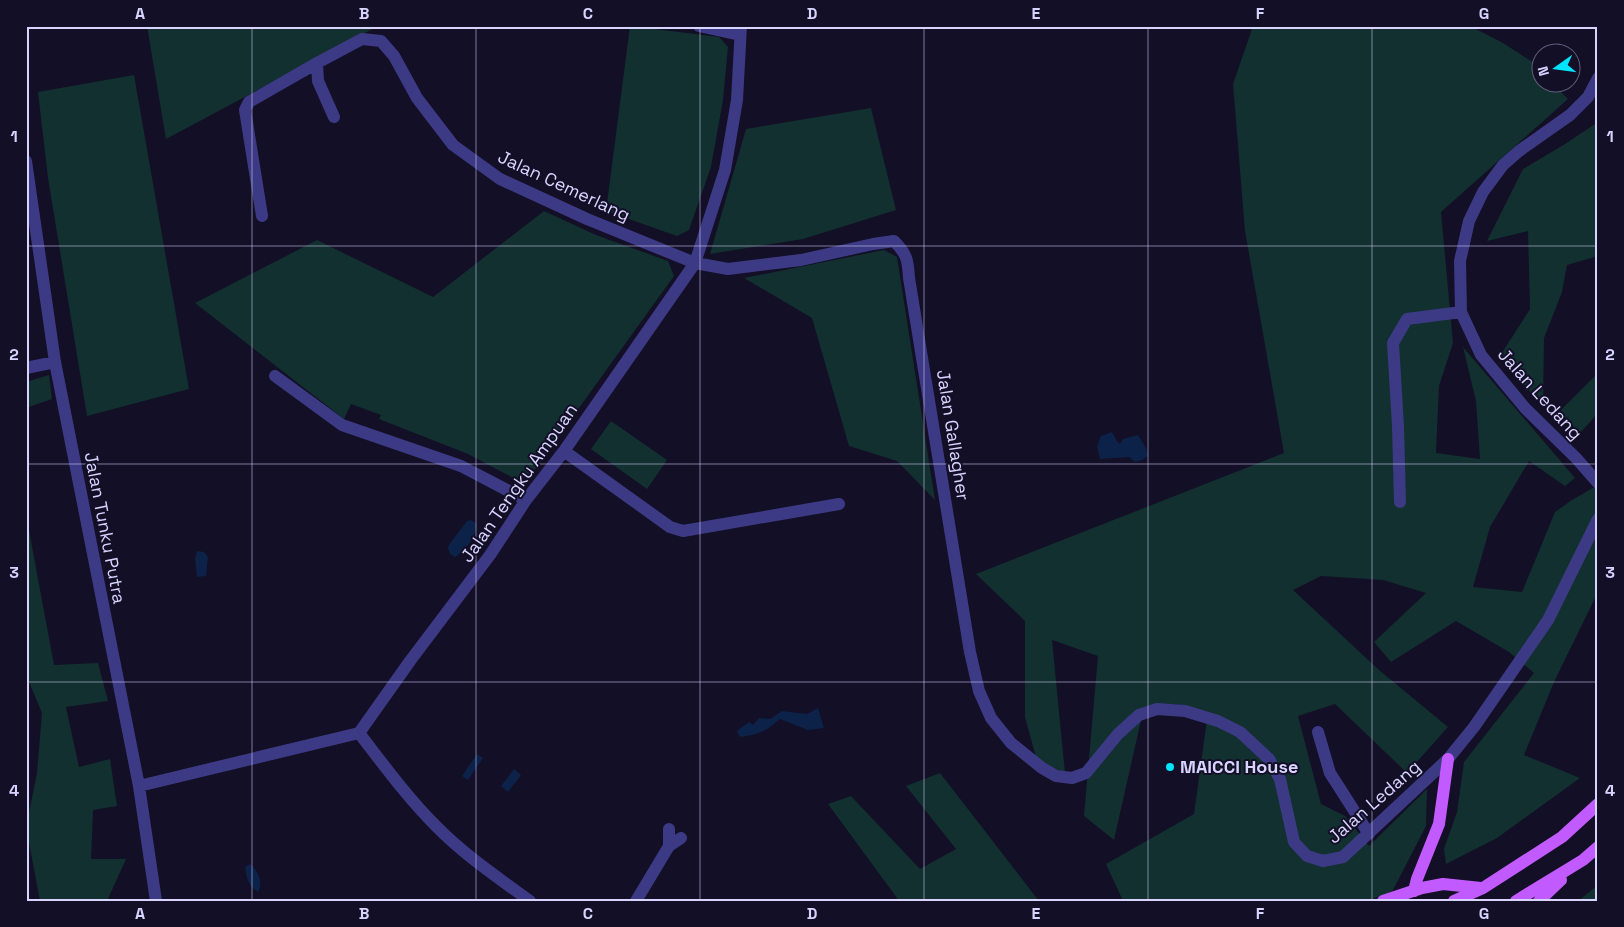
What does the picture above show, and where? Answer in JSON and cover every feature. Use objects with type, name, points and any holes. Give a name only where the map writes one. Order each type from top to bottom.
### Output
[{"type":"main road","points":[[1414,891],[1439,824],[1448,759]]},
{"type":"main road","points":[[1454,901],[1483,888],[1562,837],[1598,804]]},
{"type":"main road","points":[[1539,901],[1598,847]]},
{"type":"main road","points":[[1516,901],[1583,860]]},
{"type":"main road","points":[[1384,901],[1443,884],[1483,888]]},
{"type":"street","points":[[699,26],[740,31]]},
{"type":"street","name":"Jalan Tengku Ampuan","points":[[359,733],[410,661],[486,562],[526,500],[564,451],[695,263],[725,170],[736,100],[740,31]]},
{"type":"street","name":"Jalan Cemerlang","points":[[262,216],[245,110],[249,102],[362,39],[381,41],[394,56],[417,98],[453,145],[500,179],[587,220],[695,263]]},
{"type":"street","points":[[317,63],[318,81],[334,117]]},
{"type":"street","name":"Jalan Ledang","points":[[1598,78],[1593,101],[1519,151],[1503,165],[1483,192],[1469,220],[1460,261],[1460,312],[1481,355],[1525,408],[1576,458],[1598,483]]},
{"type":"street","name":"Jalan Tunku Putra","points":[[26,161],[55,362],[139,786],[156,901]]},
{"type":"street","name":"Jalan Gallagher","points":[[695,263],[728,269],[801,260],[894,241],[904,251],[908,260],[970,652],[979,691],[991,718],[1011,742],[1042,768],[1056,776],[1072,778],[1086,773]]},
{"type":"street","points":[[1400,502],[1398,426],[1392,343],[1407,319],[1460,312]]},
{"type":"street","points":[[26,368],[55,362]]},
{"type":"street","points":[[275,376],[342,425],[460,466],[526,500]]},
{"type":"street","points":[[564,451],[670,528],[683,531],[839,504]]},
{"type":"street","name":"Jalan Ledang","points":[[1086,773],[1118,734],[1139,715],[1157,709],[1185,711],[1218,720],[1240,732],[1269,759],[1280,779],[1294,842],[1307,856],[1323,861],[1343,857],[1448,759],[1474,727],[1548,620],[1598,519]]},
{"type":"street","points":[[1318,732],[1330,772],[1368,834]]},
{"type":"street","points":[[139,786],[359,733],[395,780],[435,825],[475,861],[530,901]]},
{"type":"street","points":[[669,830],[669,846]]},
{"type":"street","points":[[636,901],[669,846],[681,838]]},
{"type":"green space","points":[[147,26],[378,26],[166,139]]},
{"type":"green space","points":[[630,26],[719,37],[728,47],[723,100],[711,167],[689,230],[677,236],[606,211]]},
{"type":"green space","points":[[1253,26],[1470,26],[1503,43],[1532,62],[1532,92],[1561,92],[1568,99],[1441,212],[1453,343],[1439,386],[1436,453],[1480,459],[1476,401],[1463,347],[1575,478],[1565,486],[1529,461],[1490,527],[1473,587],[1522,592],[1555,512],[1598,485],[1598,592],[1554,682],[1524,755],[1580,778],[1497,838],[1446,864],[1444,849],[1457,812],[1464,762],[1534,673],[1509,652],[1456,621],[1391,662],[1374,642],[1426,593],[1383,580],[1321,576],[1293,590],[1379,670],[1448,727],[1407,773],[1335,704],[1298,716],[1321,804],[1345,816],[1369,846],[1427,789],[1426,826],[1392,892],[1367,901],[1123,901],[1106,864],[1194,814],[1208,712],[1176,704],[1144,707],[1114,840],[1084,816],[1098,656],[1052,640],[1065,773],[1037,761],[1025,717],[1025,621],[976,574],[1284,453],[1245,231],[1233,84]]},
{"type":"green space","points":[[134,75],[189,389],[87,416],[48,178],[38,92]]},
{"type":"green space","points":[[871,108],[896,210],[803,239],[710,254],[746,129]]},
{"type":"green space","points":[[1598,122],[1598,256],[1567,265],[1562,292],[1544,338],[1543,407],[1500,356],[1530,309],[1528,231],[1487,241],[1523,169]]},
{"type":"green space","points":[[544,211],[596,235],[668,261],[674,276],[530,476],[515,479],[468,454],[379,419],[381,415],[351,404],[344,419],[195,303],[317,240],[433,297]]},
{"type":"green space","points":[[884,250],[897,257],[935,500],[897,461],[849,446],[812,318],[744,278]]},
{"type":"green space","points":[[1598,373],[1598,413],[1581,432],[1557,414]]},
{"type":"green space","points":[[49,375],[52,399],[26,408],[26,382]]},
{"type":"green space","points":[[611,421],[667,460],[647,489],[591,449]]},
{"type":"green space","points":[[26,514],[54,665],[98,663],[108,701],[66,707],[79,767],[110,759],[117,806],[93,810],[91,859],[126,859],[107,901],[40,901],[26,827],[37,773],[42,713],[26,675]]},
{"type":"green space","points":[[940,773],[1039,901],[895,901],[897,898],[828,804],[851,796],[920,869],[956,849],[906,786]]},
{"type":"green space","points":[[1598,885],[1598,901],[1578,901]]},
{"type":"water","points":[[1112,432],[1120,444],[1123,439],[1138,435],[1146,448],[1148,456],[1135,462],[1129,457],[1100,459],[1097,446],[1101,436]]},
{"type":"water","points":[[471,520],[476,523],[473,537],[467,547],[455,557],[450,554],[449,545],[467,521]]},
{"type":"water","points":[[197,551],[204,552],[208,557],[206,576],[197,577],[195,558]]},
{"type":"water","points":[[818,708],[824,728],[808,730],[780,719],[766,730],[757,733],[740,737],[737,731],[749,722],[753,725],[759,718],[770,719],[782,711],[807,714]]},
{"type":"water","points":[[477,754],[483,758],[468,780],[462,776]]},
{"type":"water","points":[[514,769],[521,775],[508,792],[501,786]]},
{"type":"water","points":[[250,864],[256,870],[259,877],[260,885],[258,892],[250,885],[247,878],[245,867]]},
{"type":"place","name":"MAICCI House","points":[[1170,767]]}]
